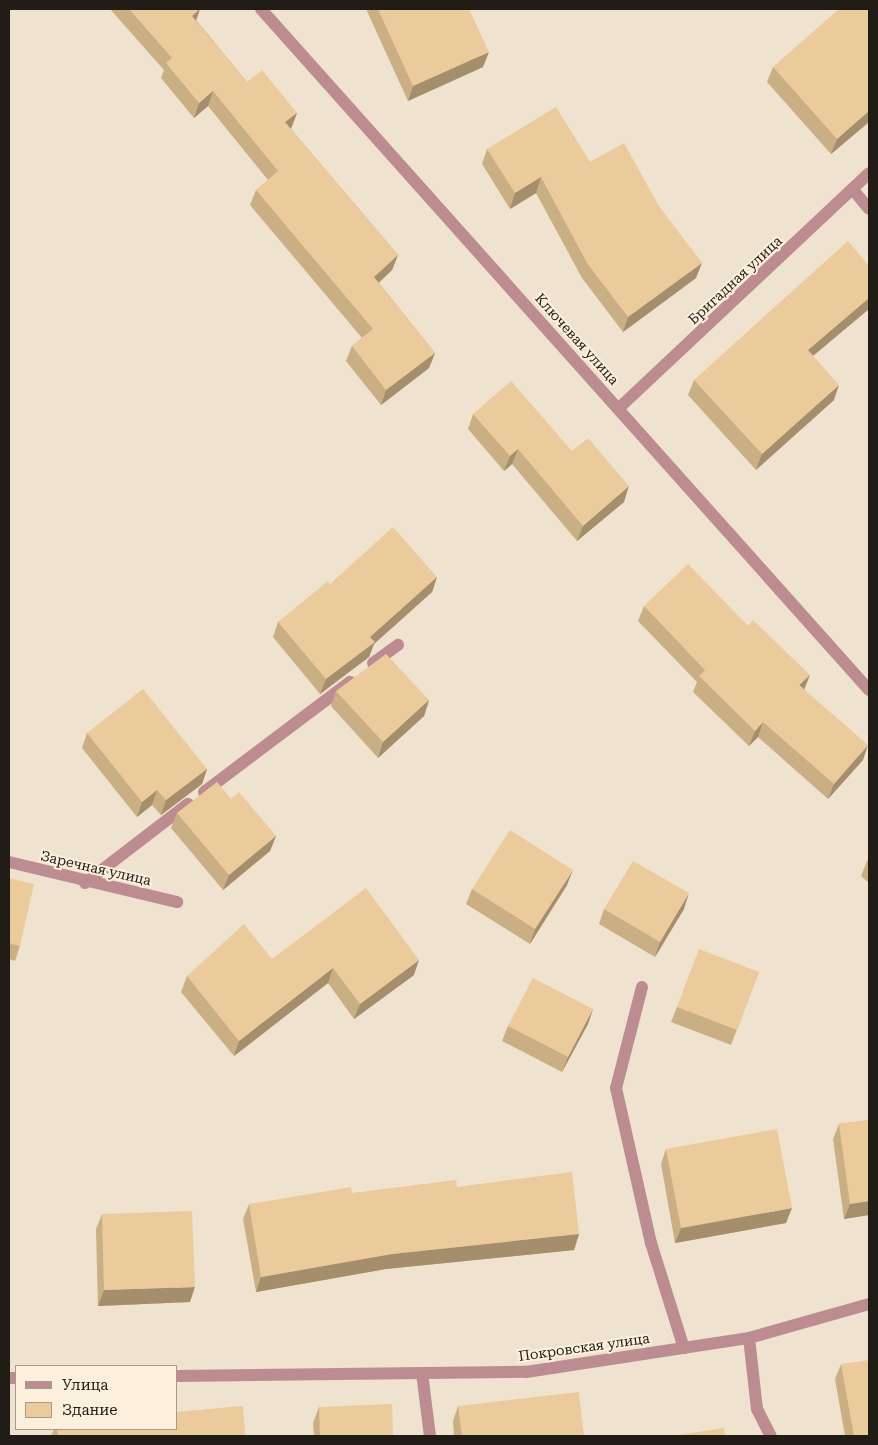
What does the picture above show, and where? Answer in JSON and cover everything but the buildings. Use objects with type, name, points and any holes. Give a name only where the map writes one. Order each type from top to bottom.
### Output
[{"type":"street","name":"Ключевая улица","points":[[261,9],[869,690]]},
{"type":"street","name":"Бригадная улица","points":[[619,408],[854,191],[869,173]]},
{"type":"street","points":[[854,191],[869,209]]},
{"type":"street","points":[[85,883],[398,645]]},
{"type":"street","name":"Заречная улица","points":[[9,862],[85,883],[177,902]]},
{"type":"street","points":[[642,987],[616,1088],[651,1243],[684,1348]]},
{"type":"street","name":"Покровская улица","points":[[178,1376],[526,1372],[750,1338],[869,1304]]},
{"type":"street","points":[[750,1338],[757,1409],[771,1436]]},
{"type":"street","points":[[422,1374],[430,1436]]}]
